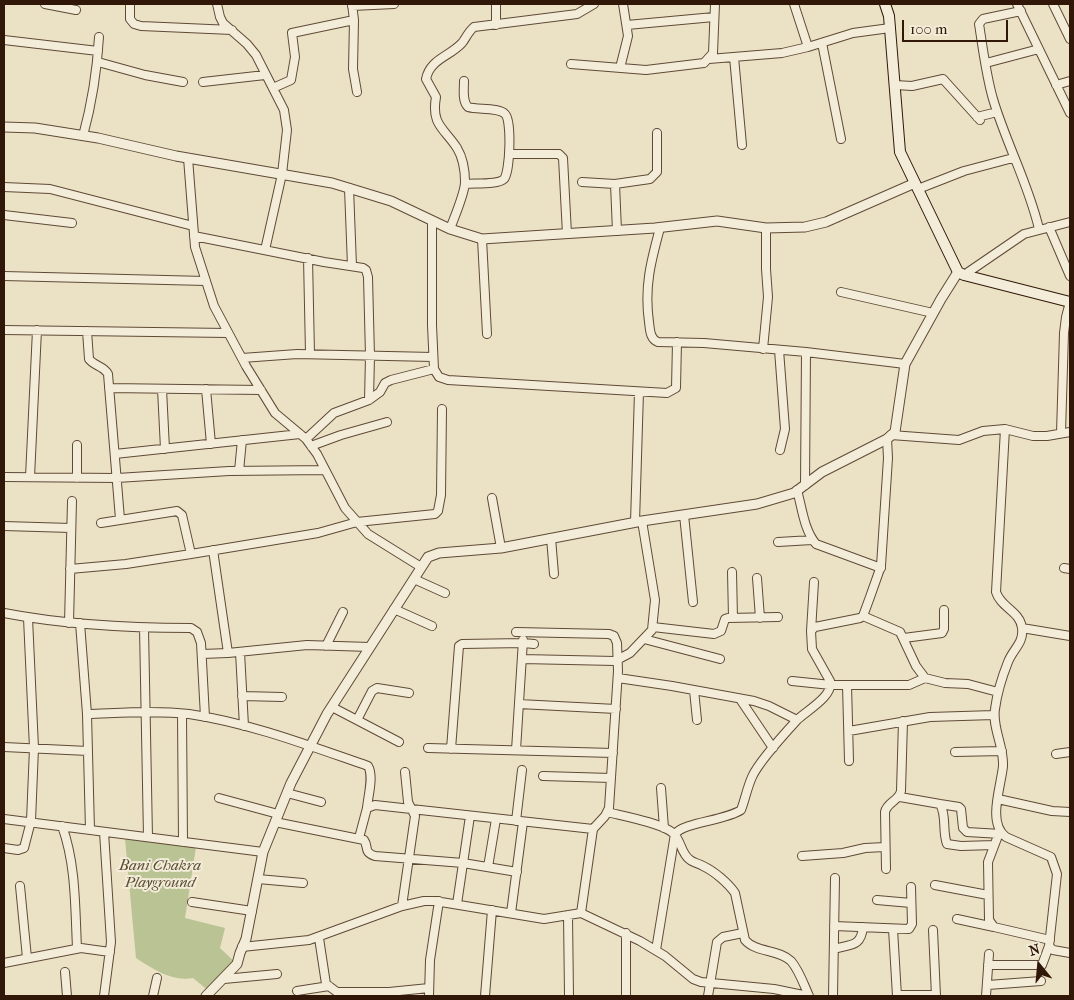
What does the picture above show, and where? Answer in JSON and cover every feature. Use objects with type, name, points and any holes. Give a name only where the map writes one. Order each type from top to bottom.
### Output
[{"type":"main road","points":[[885,4],[889,16],[900,152],[961,273],[1070,302]]},
{"type":"street","points":[[46,4],[76,10]]},
{"type":"street","points":[[130,4],[130,19],[134,24],[141,26],[232,30]]},
{"type":"street","points":[[216,4],[220,17],[256,55],[284,110],[287,130],[282,174],[265,250]]},
{"type":"street","points":[[357,92],[352,69],[354,20],[352,5],[394,4]]},
{"type":"street","points":[[496,4],[496,25]]},
{"type":"street","points":[[450,229],[466,184],[464,169],[457,148],[442,131],[435,115],[436,97],[426,80],[427,72],[436,61],[461,44],[469,31],[474,28],[577,14],[594,4]]},
{"type":"street","points":[[620,68],[628,36],[623,4]]},
{"type":"street","points":[[571,64],[646,70],[694,66],[704,63],[713,53],[715,4]]},
{"type":"street","points":[[794,4],[808,48]]},
{"type":"street","points":[[1053,4],[1070,39]]},
{"type":"street","points":[[1039,229],[1031,198],[1014,158],[993,98],[979,24],[983,19],[1019,8],[1070,113]]},
{"type":"street","points":[[627,24],[714,17]]},
{"type":"street","points":[[274,88],[291,80],[295,56],[292,33],[354,20]]},
{"type":"street","points":[[709,59],[808,48],[853,33],[890,28]]},
{"type":"street","points":[[83,136],[92,104],[98,62],[99,37]]},
{"type":"street","points":[[4,40],[24,44],[98,51]]},
{"type":"street","points":[[822,43],[841,138]]},
{"type":"street","points":[[986,64],[1039,49]]},
{"type":"street","points":[[734,57],[742,145]]},
{"type":"street","points":[[98,62],[145,75],[183,82]]},
{"type":"street","points":[[203,82],[266,75]]},
{"type":"street","points":[[895,85],[912,86],[943,79],[979,119],[997,112]]},
{"type":"street","points":[[464,81],[465,105],[501,111],[509,120],[509,154],[506,175],[498,182],[466,184]]},
{"type":"street","points":[[1056,85],[1070,81]]},
{"type":"street","points":[[4,127],[35,128],[83,136],[188,158],[332,183],[391,201],[450,229],[482,239],[660,228],[717,222],[766,228],[805,227],[826,222],[917,186],[1014,158]]},
{"type":"street","points":[[582,182],[614,184],[654,177],[657,172],[657,133]]},
{"type":"street","points":[[509,154],[559,154],[563,158],[567,234]]},
{"type":"street","points":[[188,158],[195,247],[214,306],[242,358],[275,413],[303,436],[311,446],[344,508],[368,534],[421,567]]},
{"type":"street","points":[[614,184],[617,230]]},
{"type":"street","points":[[4,187],[50,189],[193,226]]},
{"type":"street","points":[[349,188],[352,266]]},
{"type":"street","points":[[4,215],[72,223]]},
{"type":"street","points":[[432,221],[433,357],[434,370],[439,377],[448,380],[667,393],[676,388],[677,342]]},
{"type":"street","points":[[206,996],[237,964],[246,939],[263,852],[287,793],[310,746],[332,707],[428,557],[438,553],[501,548],[638,521],[757,504],[801,488],[822,472],[889,437],[895,432],[905,364],[933,313],[961,273],[1024,234],[1070,222]]},
{"type":"street","points":[[1049,227],[1070,276]]},
{"type":"street","points":[[660,228],[649,269],[646,302],[651,334],[654,341],[704,343],[806,352],[905,364]]},
{"type":"street","points":[[762,349],[768,297],[766,228]]},
{"type":"street","points":[[194,236],[366,270],[368,277],[370,356],[369,400]]},
{"type":"street","points":[[482,239],[487,334]]},
{"type":"street","points":[[308,258],[310,354]]},
{"type":"street","points":[[4,276],[206,281]]},
{"type":"street","points":[[841,292],[933,313]]},
{"type":"street","points":[[1062,433],[1064,333],[1070,302]]},
{"type":"street","points":[[4,330],[228,332]]},
{"type":"street","points":[[30,478],[37,330]]},
{"type":"street","points":[[87,331],[89,359],[105,369],[108,374],[120,519]]},
{"type":"street","points":[[779,350],[785,429],[780,450]]},
{"type":"street","points":[[806,352],[801,488],[807,528],[812,540],[816,544],[881,568]]},
{"type":"street","points":[[242,358],[310,354],[433,357]]},
{"type":"street","points":[[115,454],[242,440],[303,436],[334,414],[369,400],[380,392],[390,380],[434,370]]},
{"type":"street","points":[[109,388],[261,390]]},
{"type":"street","points":[[162,389],[165,449]]},
{"type":"street","points":[[206,389],[211,444]]},
{"type":"street","points":[[522,658],[618,660],[630,653],[652,630],[655,600],[638,521],[639,392]]},
{"type":"street","points":[[70,569],[126,564],[191,554],[318,533],[358,522],[428,516],[438,511],[441,495],[442,409]]},
{"type":"street","points":[[311,446],[387,422]]},
{"type":"street","points":[[988,965],[1042,966],[1050,943],[1057,874],[1051,857],[1006,838],[1000,833],[996,817],[1003,764],[994,715],[998,692],[1010,658],[1020,644],[1022,628],[1017,616],[1002,604],[996,592],[1005,428]]},
{"type":"street","points":[[889,437],[958,440],[983,431],[1005,428],[1033,436],[1047,436],[1070,432]]},
{"type":"street","points":[[811,631],[815,627],[863,616],[881,568],[889,437]]},
{"type":"street","points":[[239,471],[242,440]]},
{"type":"street","points":[[77,446],[77,478]]},
{"type":"street","points":[[4,477],[117,478],[239,471],[325,470]]},
{"type":"street","points":[[492,498],[501,548]]},
{"type":"street","points":[[69,623],[72,500]]},
{"type":"street","points":[[101,523],[120,519],[180,513],[191,554]]},
{"type":"street","points":[[684,515],[692,602]]},
{"type":"street","points":[[4,526],[71,528]]},
{"type":"street","points":[[552,538],[554,574]]},
{"type":"street","points":[[778,542],[812,540]]},
{"type":"street","points":[[213,550],[228,653]]},
{"type":"street","points":[[732,572],[733,618]]},
{"type":"street","points":[[757,578],[760,618]]},
{"type":"street","points":[[414,579],[445,593]]},
{"type":"street","points":[[814,582],[811,631],[812,648],[831,685]]},
{"type":"street","points":[[394,609],[432,626]]},
{"type":"street","points":[[904,638],[942,633],[944,629],[944,610]]},
{"type":"street","points":[[326,646],[343,612]]},
{"type":"street","points":[[4,613],[69,623],[144,628],[191,628],[197,632],[201,643],[204,717]]},
{"type":"street","points":[[863,616],[900,632],[916,666],[925,678]]},
{"type":"street","points":[[653,627],[714,634],[721,631],[724,620],[778,617]]},
{"type":"street","points":[[4,848],[18,850],[24,848],[31,821],[34,748],[28,618]]},
{"type":"street","points":[[80,623],[88,751],[90,830]]},
{"type":"street","points":[[144,628],[148,837]]},
{"type":"street","points":[[1022,628],[1070,636]]},
{"type":"street","points":[[516,750],[523,643],[520,633],[610,634],[614,636],[617,643],[618,678],[609,808],[593,829],[581,913]]},
{"type":"street","points":[[644,639],[720,659]]},
{"type":"street","points":[[451,748],[459,646],[462,644],[534,644]]},
{"type":"street","points":[[202,654],[307,646],[370,647]]},
{"type":"street","points":[[240,652],[244,726]]},
{"type":"street","points":[[618,678],[694,690],[770,706],[797,720]]},
{"type":"street","points":[[792,681],[831,685],[909,685],[925,678],[945,683],[968,684],[998,692]]},
{"type":"street","points":[[656,950],[675,834],[685,827],[728,817],[741,810],[752,777],[797,720],[826,696],[831,685]]},
{"type":"street","points":[[848,685],[849,760]]},
{"type":"street","points":[[357,720],[372,692],[377,688],[409,693]]},
{"type":"street","points":[[694,690],[697,720]]},
{"type":"street","points":[[242,696],[282,697]]},
{"type":"street","points":[[740,699],[774,748]]},
{"type":"street","points":[[519,704],[616,709]]},
{"type":"street","points":[[332,707],[399,742]]},
{"type":"street","points":[[86,714],[146,712],[204,717],[244,726],[368,766],[370,776],[367,808],[359,838]]},
{"type":"street","points":[[182,714],[183,842]]},
{"type":"street","points":[[849,731],[930,717],[994,715]]},
{"type":"street","points":[[886,869],[886,808],[900,797],[903,721]]},
{"type":"street","points":[[4,747],[88,751]]},
{"type":"street","points":[[428,748],[613,752]]},
{"type":"street","points":[[955,752],[1002,751]]},
{"type":"street","points":[[1056,754],[1070,752]]},
{"type":"street","points":[[511,913],[517,872],[522,770]]},
{"type":"street","points":[[402,906],[415,823],[413,810],[408,802],[406,772]]},
{"type":"street","points":[[542,776],[611,778]]},
{"type":"street","points":[[661,788],[664,828]]},
{"type":"street","points":[[287,793],[321,802]]},
{"type":"street","points":[[900,797],[959,807],[961,809],[963,828],[967,832],[1000,833]]},
{"type":"street","points":[[218,798],[277,818],[359,838],[366,842],[369,854],[375,856],[463,863],[517,872]]},
{"type":"street","points":[[998,799],[1052,811],[1070,812]]},
{"type":"street","points":[[940,804],[943,811],[945,838],[948,844],[961,846],[994,845]]},
{"type":"street","points":[[367,808],[375,805],[593,829]]},
{"type":"street","points":[[607,812],[664,828],[675,834],[688,859],[706,867],[732,888],[735,893],[745,940],[749,944],[790,960],[809,996]]},
{"type":"street","points":[[457,904],[470,816]]},
{"type":"street","points":[[4,819],[263,852]]},
{"type":"street","points":[[488,867],[496,819]]},
{"type":"street","points":[[62,826],[69,845],[77,948]]},
{"type":"street","points":[[104,832],[111,942],[104,996]]},
{"type":"street","points":[[994,927],[988,920],[988,862],[1000,833]]},
{"type":"street","points":[[802,856],[885,847]]},
{"type":"street","points":[[833,996],[835,878]]},
{"type":"street","points":[[258,879],[303,883]]},
{"type":"street","points":[[936,885],[988,895]]},
{"type":"street","points":[[20,886],[27,958]]},
{"type":"street","points":[[834,926],[907,929],[911,926],[911,888]]},
{"type":"street","points":[[877,900],[912,903]]},
{"type":"street","points":[[242,947],[298,942],[319,938],[402,906],[424,901],[439,901],[544,919],[581,913],[656,950],[694,979],[710,983],[768,988],[809,996]]},
{"type":"street","points":[[319,938],[324,979],[326,984],[337,992],[429,992],[430,960],[439,901]]},
{"type":"street","points":[[192,902],[252,911]]},
{"type":"street","points":[[485,996],[492,910]]},
{"type":"street","points":[[568,915],[569,996]]},
{"type":"street","points":[[957,919],[1050,943]]},
{"type":"street","points":[[834,949],[859,941],[862,938],[863,927]]},
{"type":"street","points":[[893,929],[897,996],[936,996],[933,930]]},
{"type":"street","points":[[708,996],[717,942],[723,937],[743,933]]},
{"type":"street","points":[[626,934],[626,996]]},
{"type":"street","points":[[1050,943],[1053,950],[1070,954]]},
{"type":"street","points":[[4,963],[77,948],[110,952]]},
{"type":"street","points":[[986,996],[989,954]]},
{"type":"street","points":[[65,972],[67,996]]},
{"type":"street","points":[[224,979],[277,974]]},
{"type":"street","points":[[153,996],[157,978]]},
{"type":"street","points":[[988,985],[1041,981]]},
{"type":"street","points":[[297,991],[329,986]]},
{"type":"green space","name":"Bani Chakra Playground","points":[[125,839],[196,847],[185,918],[225,928],[220,948],[237,964],[219,976],[210,992],[193,978],[185,979],[170,976],[136,958]]}]
